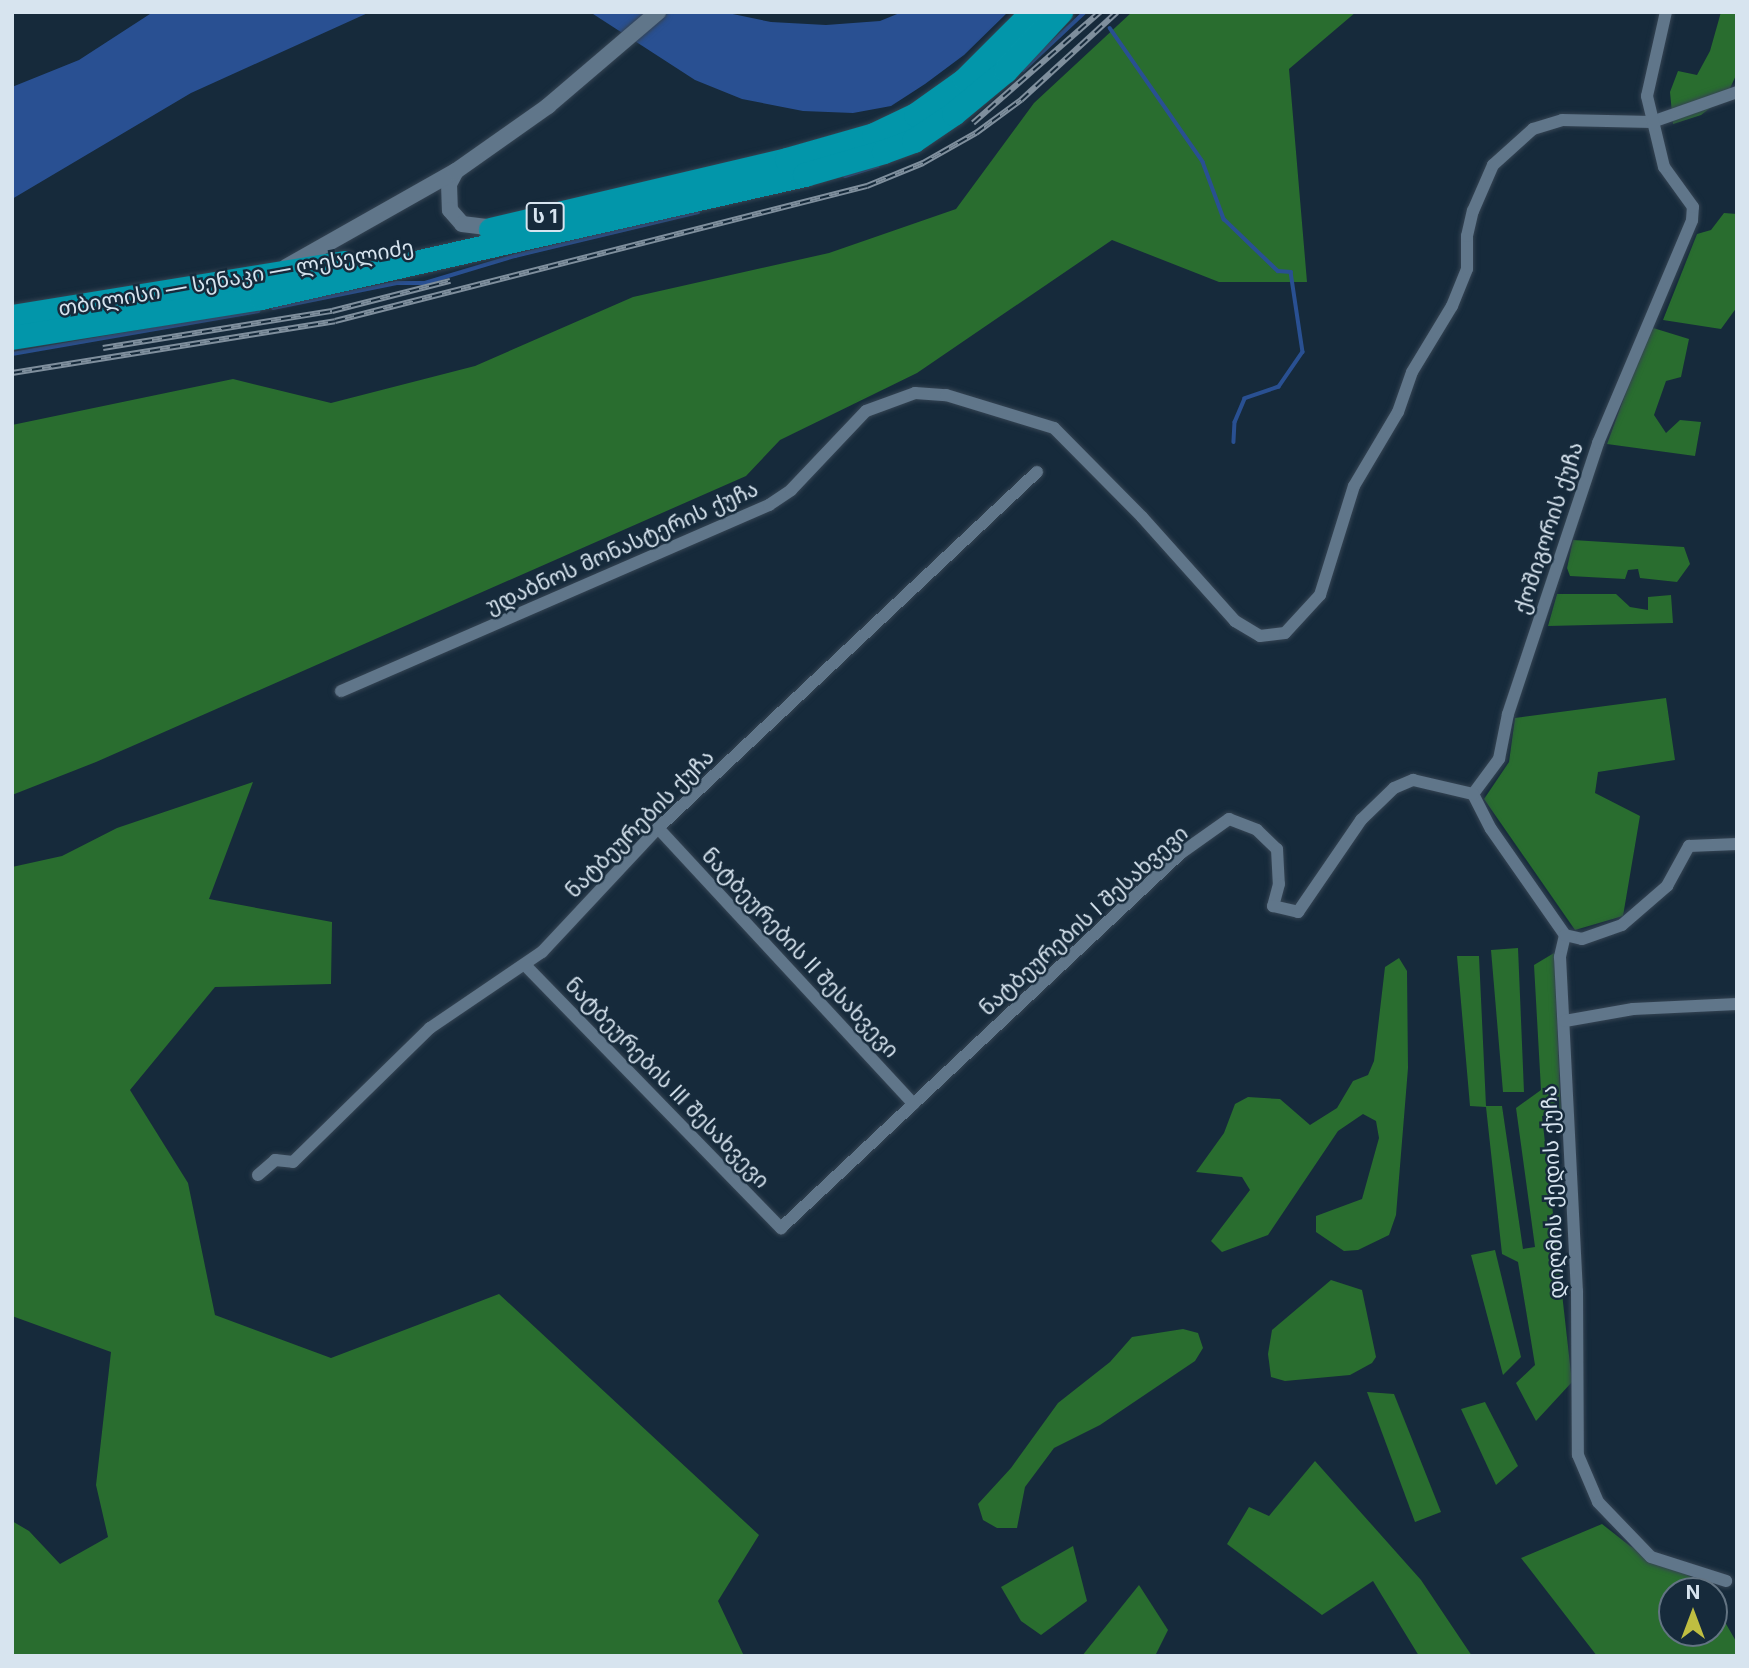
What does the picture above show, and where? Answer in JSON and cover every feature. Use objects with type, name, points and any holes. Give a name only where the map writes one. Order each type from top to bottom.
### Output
[{"type":"highway","name":"თბილისი — სენაკი — ლესელიძე","points":[[12,317],[265,277],[497,228],[787,160],[874,135],[916,115],[965,80],[1033,12]]},
{"type":"highway","name":"თბილისი — სენაკი — ლესელიძე","points":[[12,338],[261,298],[792,178],[884,152],[914,141],[954,114],[1006,71],[1060,12]]},
{"type":"street","points":[[265,277],[456,172],[548,106],[658,12]]},
{"type":"street","name":"ქოშიგორის ქუჩა","points":[[1474,794],[1499,759],[1508,714],[1598,443],[1692,220],[1693,207],[1664,167],[1647,96],[1666,12]]},
{"type":"street","points":[[1652,122],[1737,92]]},
{"type":"street","name":"უდაბნოს მონასტერის ქუჩა","points":[[341,691],[769,505],[800,481],[866,411],[915,393],[946,395],[1054,428],[1142,517],[1234,621],[1260,636],[1284,633],[1320,595],[1354,486],[1398,412],[1412,372],[1452,306],[1467,269],[1467,236],[1473,211],[1493,165],[1534,129],[1562,120],[1652,122]]},
{"type":"street","points":[[456,172],[449,184],[450,210],[462,223],[497,228]]},
{"type":"street","name":"ნატბეურების ქუჩა","points":[[258,1175],[275,1160],[293,1162],[429,1028],[526,966],[658,828],[1037,472]]},
{"type":"street","name":"ნატბეურების I შესახვევი","points":[[781,1228],[1181,853],[1229,820],[1257,831],[1277,849],[1279,884],[1273,906],[1298,912],[1361,820],[1394,788],[1413,780],[1474,794]]},
{"type":"street","points":[[1474,794],[1491,829],[1565,935],[1582,939],[1622,925],[1667,886],[1689,846],[1737,844]]},
{"type":"street","name":"ნატბეურების II შესახვევი","points":[[658,828],[914,1104]]},
{"type":"street","name":"დიღმის ქედის ქუჩა","points":[[1565,935],[1560,957],[1577,1291],[1577,1448],[1585,1479],[1598,1502],[1651,1557],[1714,1577]]},
{"type":"street","name":"ნატბეურების III შესახვევი","points":[[526,966],[781,1228]]},
{"type":"street","points":[[1565,1021],[1633,1009],[1737,1004]]},
{"type":"green space","points":[[1132,12],[1356,12],[1289,69],[1307,282],[1219,282],[1112,240],[917,373],[780,440],[746,476],[96,762],[12,795],[12,425],[233,379],[331,403],[475,366],[633,297],[829,253],[956,209],[1034,103]]},
{"type":"green space","points":[[1721,12],[1737,12],[1737,73],[1727,95],[1701,115],[1673,124],[1670,92],[1678,71],[1697,75],[1710,51]]},
{"type":"green space","points":[[1724,213],[1737,214],[1737,307],[1721,329],[1663,320],[1697,234],[1711,230]]},
{"type":"green space","points":[[1650,327],[1689,339],[1681,377],[1666,381],[1654,415],[1666,433],[1680,420],[1701,422],[1695,456],[1607,444]]},
{"type":"green space","points":[[1573,540],[1684,547],[1690,564],[1677,582],[1640,578],[1638,569],[1628,570],[1625,579],[1570,576],[1567,568]]},
{"type":"green space","points":[[1557,594],[1616,594],[1630,607],[1648,610],[1648,597],[1671,595],[1673,623],[1548,626]]},
{"type":"green space","points":[[1666,698],[1675,760],[1598,772],[1595,793],[1640,816],[1623,916],[1575,930],[1484,799],[1509,762],[1515,718]]},
{"type":"green space","points":[[253,782],[209,899],[332,922],[331,984],[215,987],[130,1090],[188,1183],[215,1315],[331,1358],[499,1294],[759,1535],[718,1601],[744,1656],[12,1656],[12,1521],[29,1531],[60,1564],[108,1537],[96,1485],[111,1352],[12,1316],[12,867],[62,856],[117,828]]},
{"type":"green space","points":[[1518,948],[1524,1092],[1503,1092],[1491,950]]},
{"type":"green space","points":[[1554,953],[1561,1114],[1542,1116],[1572,1382],[1536,1421],[1516,1383],[1535,1365],[1518,1262],[1502,1254],[1486,1107],[1470,1106],[1457,956],[1479,956],[1486,1106],[1502,1106],[1523,1249],[1535,1247],[1516,1108],[1541,1090],[1534,965]]},
{"type":"green space","points":[[1399,958],[1407,971],[1408,1068],[1396,1215],[1389,1235],[1358,1250],[1344,1251],[1316,1232],[1316,1216],[1362,1199],[1379,1138],[1376,1121],[1363,1114],[1338,1131],[1268,1235],[1222,1252],[1211,1241],[1250,1190],[1242,1177],[1196,1172],[1224,1133],[1235,1104],[1248,1097],[1280,1099],[1310,1125],[1337,1108],[1353,1081],[1368,1075],[1374,1061],[1385,967]]},
{"type":"green space","points":[[1495,1250],[1521,1357],[1503,1375],[1471,1255]]},
{"type":"green space","points":[[1331,1280],[1362,1290],[1376,1357],[1372,1363],[1350,1375],[1285,1381],[1271,1377],[1268,1354],[1272,1330]]},
{"type":"green space","points":[[1183,1329],[1198,1333],[1203,1348],[1195,1361],[1100,1425],[1054,1448],[1025,1487],[1017,1528],[997,1528],[983,1520],[978,1504],[1011,1468],[1058,1403],[1110,1362],[1132,1337]]},
{"type":"green space","points":[[1367,1392],[1394,1394],[1441,1512],[1415,1522]]},
{"type":"green space","points":[[1485,1402],[1518,1466],[1496,1485],[1461,1409]]},
{"type":"green space","points":[[1315,1461],[1421,1580],[1472,1656],[1419,1656],[1373,1581],[1322,1615],[1227,1544],[1249,1507],[1269,1516]]},
{"type":"green space","points":[[1602,1524],[1630,1546],[1691,1577],[1658,1577],[1658,1647],[1728,1647],[1728,1627],[1737,1643],[1737,1656],[1597,1656],[1521,1558]]},
{"type":"green space","points":[[1073,1546],[1087,1601],[1041,1635],[1021,1621],[1001,1587]]},
{"type":"green space","points":[[1139,1585],[1168,1630],[1155,1656],[1082,1656]]},
{"type":"water","points":[[153,12],[370,12],[191,93],[12,199],[12,87],[79,60]]},
{"type":"water","points":[[590,12],[723,12],[771,22],[826,25],[880,21],[902,12],[1008,12],[964,55],[925,84],[891,106],[853,113],[803,111],[742,99],[695,80]]},
{"type":"waterway","points":[[1023,70],[1085,12]]},
{"type":"waterway","points":[[1110,28],[1203,162],[1224,219],[1278,271],[1291,272],[1303,352],[1279,387],[1245,399],[1235,422],[1234,442]]},
{"type":"waterway","points":[[845,176],[877,166]]},
{"type":"waterway","points":[[273,308],[397,283],[425,283],[515,256],[698,212]]},
{"type":"waterway","points":[[12,354],[258,311]]},
{"type":"railway","points":[[973,123],[1100,12]]},
{"type":"railway","points":[[12,373],[335,321],[867,186],[923,163],[976,133],[1021,100],[1117,12]]},
{"type":"railway","points":[[103,348],[332,311],[450,281]]}]
